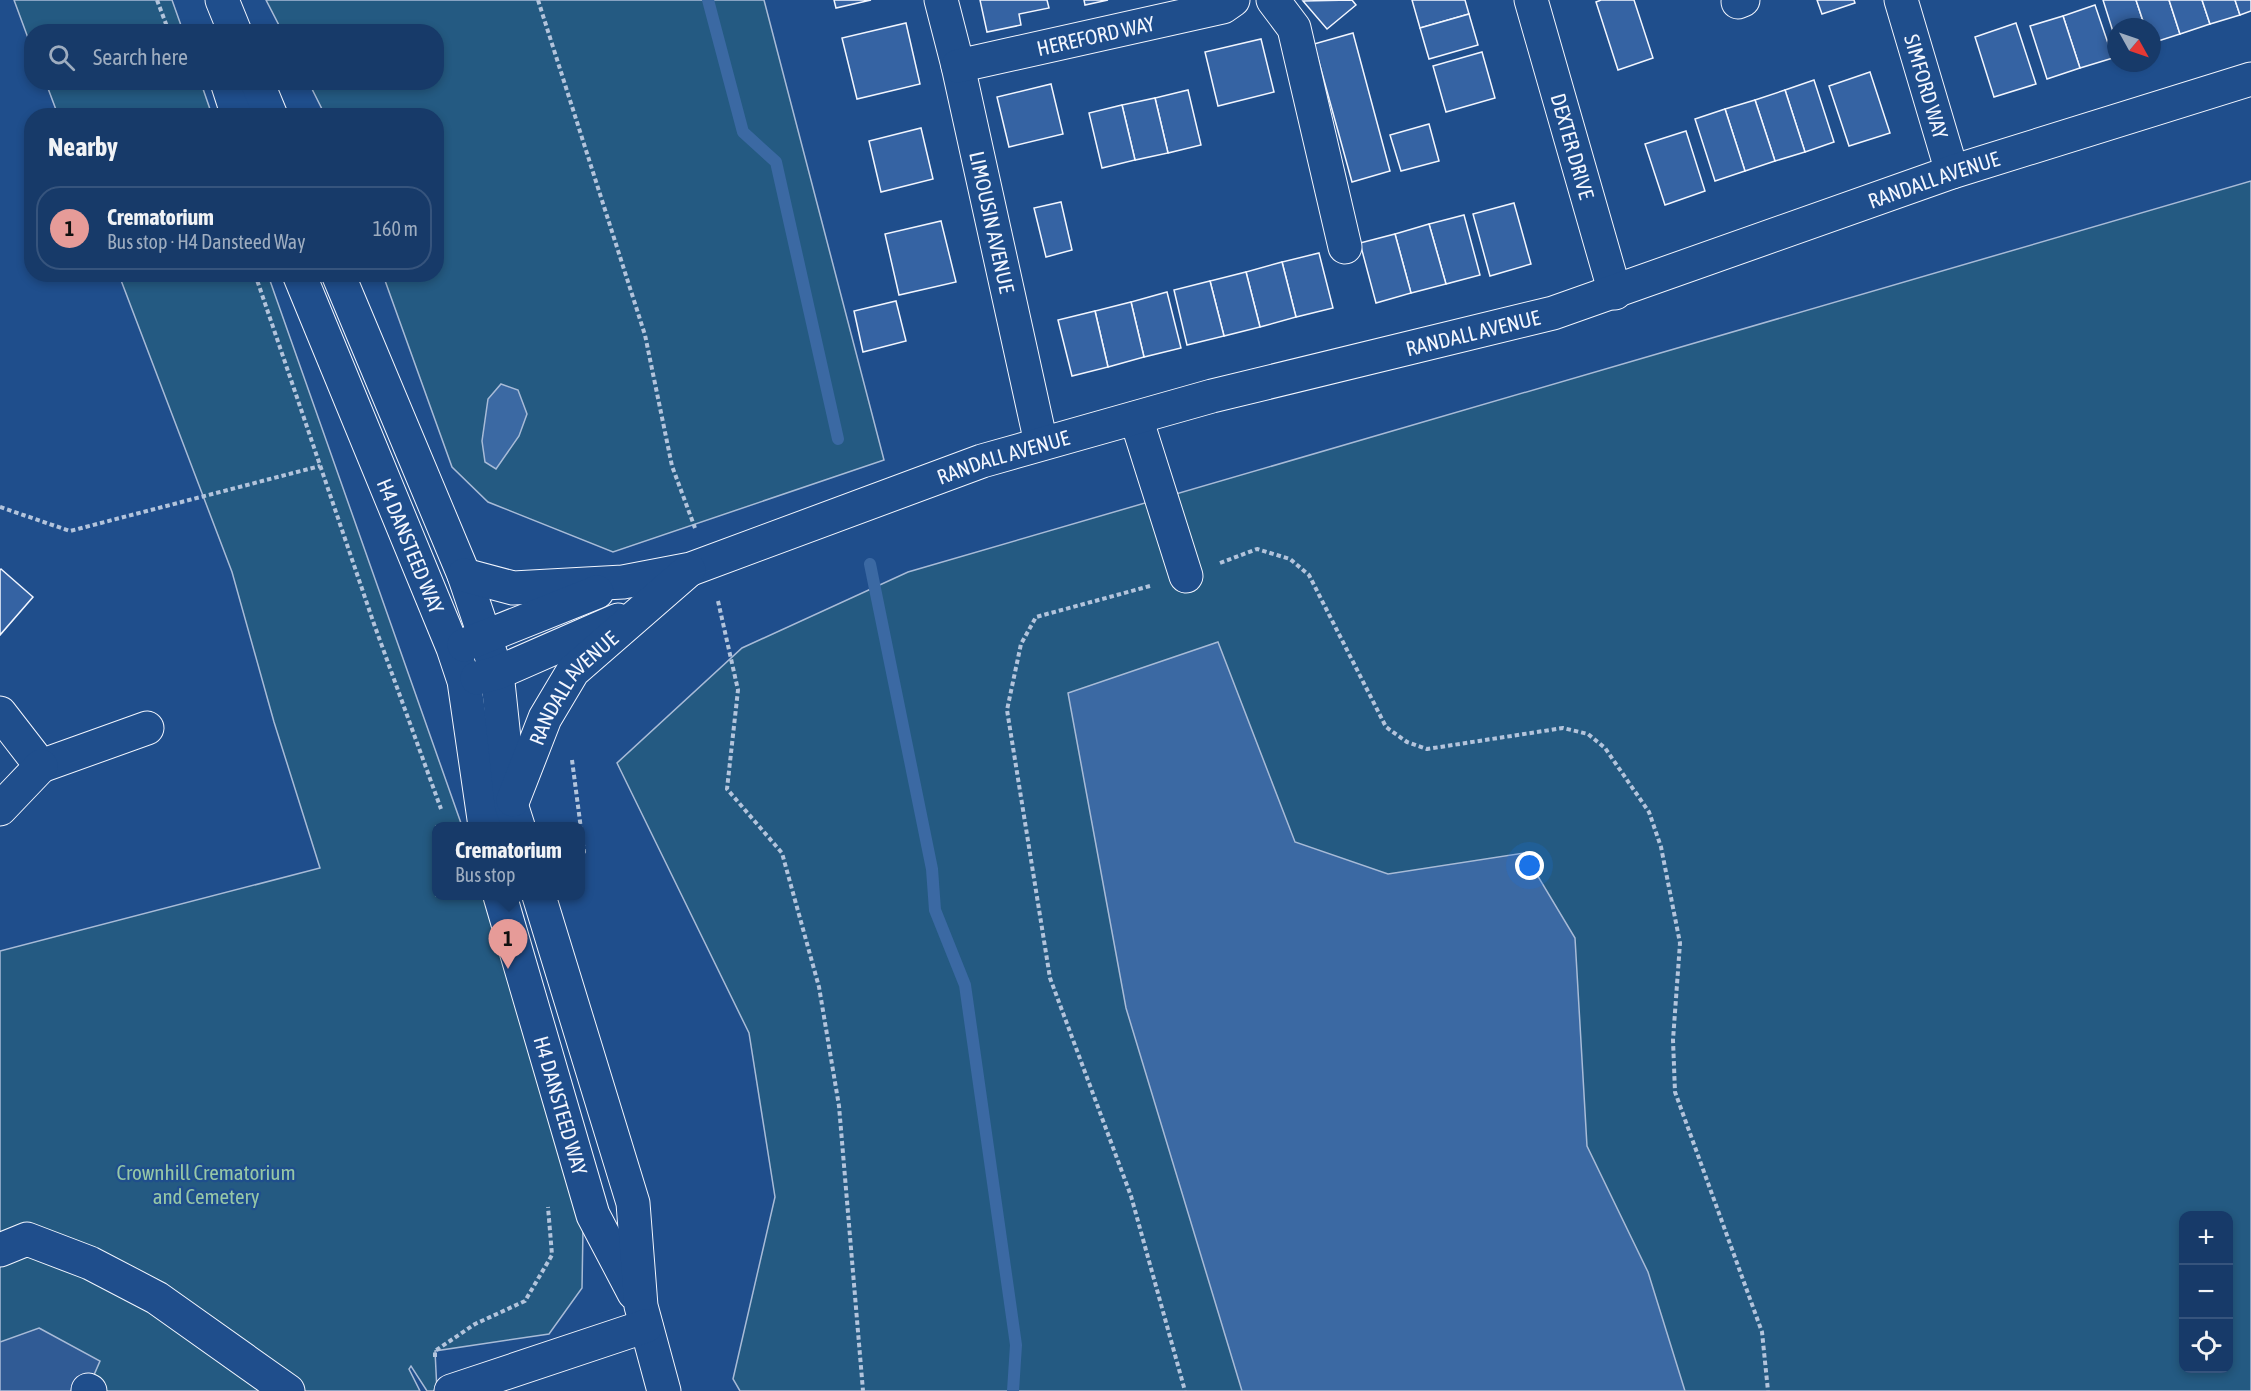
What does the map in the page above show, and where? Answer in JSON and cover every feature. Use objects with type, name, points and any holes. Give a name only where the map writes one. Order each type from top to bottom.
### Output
[{"type":"street","points":[[200,0],[208,24]]},
{"type":"street","points":[[222,0],[232,24]]},
{"type":"street","name":"LIMOUSIN AVENUE","points":[[940,0],[958,66],[1041,443]]},
{"type":"street","name":"HEREFORD WAY","points":[[958,66],[1223,6],[1233,0]]},
{"type":"street","points":[[1273,0],[1294,28],[1345,247]]},
{"type":"street","name":"DEXTER DRIVE","points":[[1531,0],[1615,292]]},
{"type":"street","name":"SIMFORD WAY","points":[[1900,0],[1952,172]]},
{"type":"street","name":"RANDALL AVENUE","points":[[464,575],[513,588],[623,582],[700,566],[982,461],[1212,396],[1553,313],[1952,172],[2251,80]]},
{"type":"street","points":[[230,90],[235,108]]},
{"type":"street","points":[[260,90],[268,108]]},
{"type":"street","name":"H4 DANSTEED WAY","points":[[302,282],[453,648],[464,681],[484,822]]},
{"type":"street","name":"H4 DANSTEED WAY","points":[[341,282],[464,575],[497,673],[514,815]]},
{"type":"street","points":[[1136,418],[1186,576]]},
{"type":"street","name":"RANDALL AVENUE","points":[[514,815],[545,718],[573,671],[645,609],[700,566]]},
{"type":"street","points":[[453,648],[485,638],[623,582]]},
{"type":"street","points":[[464,681],[497,673],[645,609]]},
{"type":"street","points":[[0,713],[41,766]]},
{"type":"street","points":[[0,809],[41,766],[147,728]]},
{"type":"street","name":"H4 DANSTEED WAY","points":[[501,900],[593,1215],[643,1316]]},
{"type":"street","name":"H4 DANSTEED WAY","points":[[540,900],[633,1203],[643,1316],[661,1390]]},
{"type":"street","points":[[0,1250],[27,1239],[90,1263],[157,1298],[288,1391]]},
{"type":"street","points":[[451,1391],[643,1316]]},
{"type":"path","points":[[157,0],[166,24]]},
{"type":"path","points":[[538,0],[645,335],[672,466],[700,566]]},
{"type":"path","points":[[258,282],[443,815]]},
{"type":"path","points":[[0,507],[70,531],[320,466]]},
{"type":"path","points":[[1185,1391],[1131,1196],[1050,978],[1007,710],[1021,644],[1036,617],[1186,576],[1257,549],[1290,559],[1309,575],[1386,727],[1407,742],[1427,749],[1563,728],[1588,734],[1605,748],[1649,812],[1661,847],[1680,943],[1673,1040],[1675,1092],[1762,1332],[1768,1391]]},
{"type":"path","points":[[708,603],[717,598],[738,690],[727,789],[782,853],[819,987],[839,1106],[862,1391]]},
{"type":"path","points":[[574,753],[571,763],[580,822]]},
{"type":"path","points":[[435,1361],[435,1350],[475,1324],[525,1301],[552,1255],[548,1199]]},
{"type":"green space","points":[[14,0],[172,0],[181,24],[24,24],[24,27]]},
{"type":"green space","points":[[266,0],[764,0],[884,460],[613,552],[488,502],[452,467],[386,282],[444,282],[444,108],[322,108],[312,90],[444,90],[444,24],[278,24]]},
{"type":"green space","points":[[49,90],[203,90],[210,108],[55,108]]},
{"type":"green space","points":[[2251,181],[2251,1391],[740,1391],[733,1379],[775,1197],[749,1033],[617,763],[742,648],[908,572]]},
{"type":"green space","name":"Crownhill Crematorium and Cemetery","points":[[122,282],[270,282],[461,822],[432,822],[432,900],[488,900],[583,1228],[582,1288],[549,1334],[435,1351],[437,1391],[427,1391],[411,1366],[409,1369],[420,1391],[0,1391],[0,951],[320,868],[274,722],[232,572]]},
{"type":"shaded area","points":[[501,384],[518,390],[527,414],[519,436],[496,469],[485,462],[482,441],[488,399]]},
{"type":"shaded area","points":[[1218,642],[1295,842],[1388,874],[1524,853],[1575,938],[1587,1146],[1648,1272],[1685,1391],[1242,1391],[1126,1008],[1068,693]]},
{"type":"shaded area","points":[[39,1328],[100,1361],[87,1391],[0,1391],[0,1342]]},
{"type":"building","points":[[834,0],[871,0],[836,8]]},
{"type":"building","points":[[980,0],[1047,0],[1049,8],[1019,14],[1021,25],[987,32]]},
{"type":"building","points":[[1084,0],[1108,0],[1085,5]]},
{"type":"building","points":[[1352,0],[1356,5],[1327,29],[1303,1]]},
{"type":"building","points":[[1412,0],[1465,0],[1469,14],[1420,28]]},
{"type":"building","points":[[1634,0],[1653,58],[1618,70],[1596,2]]},
{"type":"building","points":[[1817,0],[1854,0],[1855,3],[1822,14]]},
{"type":"building","points":[[2103,0],[2136,0],[2142,18],[2109,18]]},
{"type":"building","points":[[2136,0],[2169,0],[2180,34],[2161,40],[2161,18],[2142,18]]},
{"type":"building","points":[[2169,0],[2202,0],[2210,24],[2180,34]]},
{"type":"building","points":[[2202,0],[2235,0],[2240,15],[2210,24]]},
{"type":"building","points":[[2235,0],[2251,0],[2251,11],[2240,15]]},
{"type":"building","points":[[2095,5],[2107,40],[2107,60],[2080,68],[2063,16]]},
{"type":"building","points":[[1469,14],[1478,45],[1429,59],[1420,28]]},
{"type":"building","points":[[2063,16],[2080,68],[2047,79],[2030,26]]},
{"type":"building","points":[[906,23],[920,84],[857,99],[842,38]]},
{"type":"building","points":[[2016,23],[2036,84],[1994,97],[1975,37]]},
{"type":"building","points":[[1353,33],[1390,171],[1352,182],[1314,44]]},
{"type":"building","points":[[1261,39],[1274,92],[1218,106],[1205,52]]},
{"type":"building","points":[[1482,52],[1495,98],[1446,112],[1433,66]]},
{"type":"building","points":[[1870,72],[1890,133],[1849,146],[1829,86]]},
{"type":"building","points":[[1814,80],[1834,142],[1805,152],[1785,90]]},
{"type":"building","points":[[1051,84],[1063,134],[1009,147],[997,97]]},
{"type":"building","points":[[1188,90],[1201,145],[1168,153],[1155,98]]},
{"type":"building","points":[[1785,90],[1805,152],[1775,161],[1755,100]]},
{"type":"building","points":[[1155,98],[1168,153],[1135,160],[1122,105]]},
{"type":"building","points":[[1755,100],[1775,161],[1745,171],[1725,109]]},
{"type":"building","points":[[1122,105],[1135,160],[1102,168],[1089,113]]},
{"type":"building","points":[[1725,109],[1745,171],[1715,181],[1695,119]]},
{"type":"building","points":[[1429,124],[1439,161],[1401,171],[1390,135]]},
{"type":"building","points":[[921,128],[933,179],[881,192],[869,141]]},
{"type":"building","points":[[1686,131],[1705,191],[1665,205],[1645,144]]},
{"type":"building","points":[[1061,202],[1072,250],[1046,257],[1034,208]]},
{"type":"building","points":[[1514,203],[1531,264],[1490,276],[1473,214]]},
{"type":"building","points":[[1464,215],[1480,275],[1446,284],[1429,224]]},
{"type":"building","points":[[941,221],[956,282],[899,295],[885,234]]},
{"type":"building","points":[[1429,224],[1446,284],[1411,293],[1395,234]]},
{"type":"building","points":[[1395,234],[1411,293],[1376,303],[1360,243]]},
{"type":"building","points":[[1319,253],[1333,308],[1296,317],[1282,262]]},
{"type":"building","points":[[1282,262],[1296,317],[1260,327],[1246,272]]},
{"type":"building","points":[[1246,272],[1260,327],[1224,336],[1210,281]]},
{"type":"building","points":[[1210,281],[1224,336],[1187,345],[1174,290]]},
{"type":"building","points":[[1167,292],[1181,348],[1144,357],[1131,302]]},
{"type":"building","points":[[896,301],[906,341],[863,352],[854,311]]},
{"type":"building","points":[[1131,302],[1144,357],[1108,367],[1095,311]]},
{"type":"building","points":[[1095,311],[1108,367],[1072,376],[1058,320]]},
{"type":"building","points":[[0,570],[33,597],[0,635]]},
{"type":"waterway","points":[[708,0],[743,132],[776,162],[838,439]]},
{"type":"waterway","points":[[870,564],[932,869],[935,910],[965,985],[1016,1345],[1013,1391]]},
{"type":"place","name":"Crematorium","points":[[508,969]]}]
